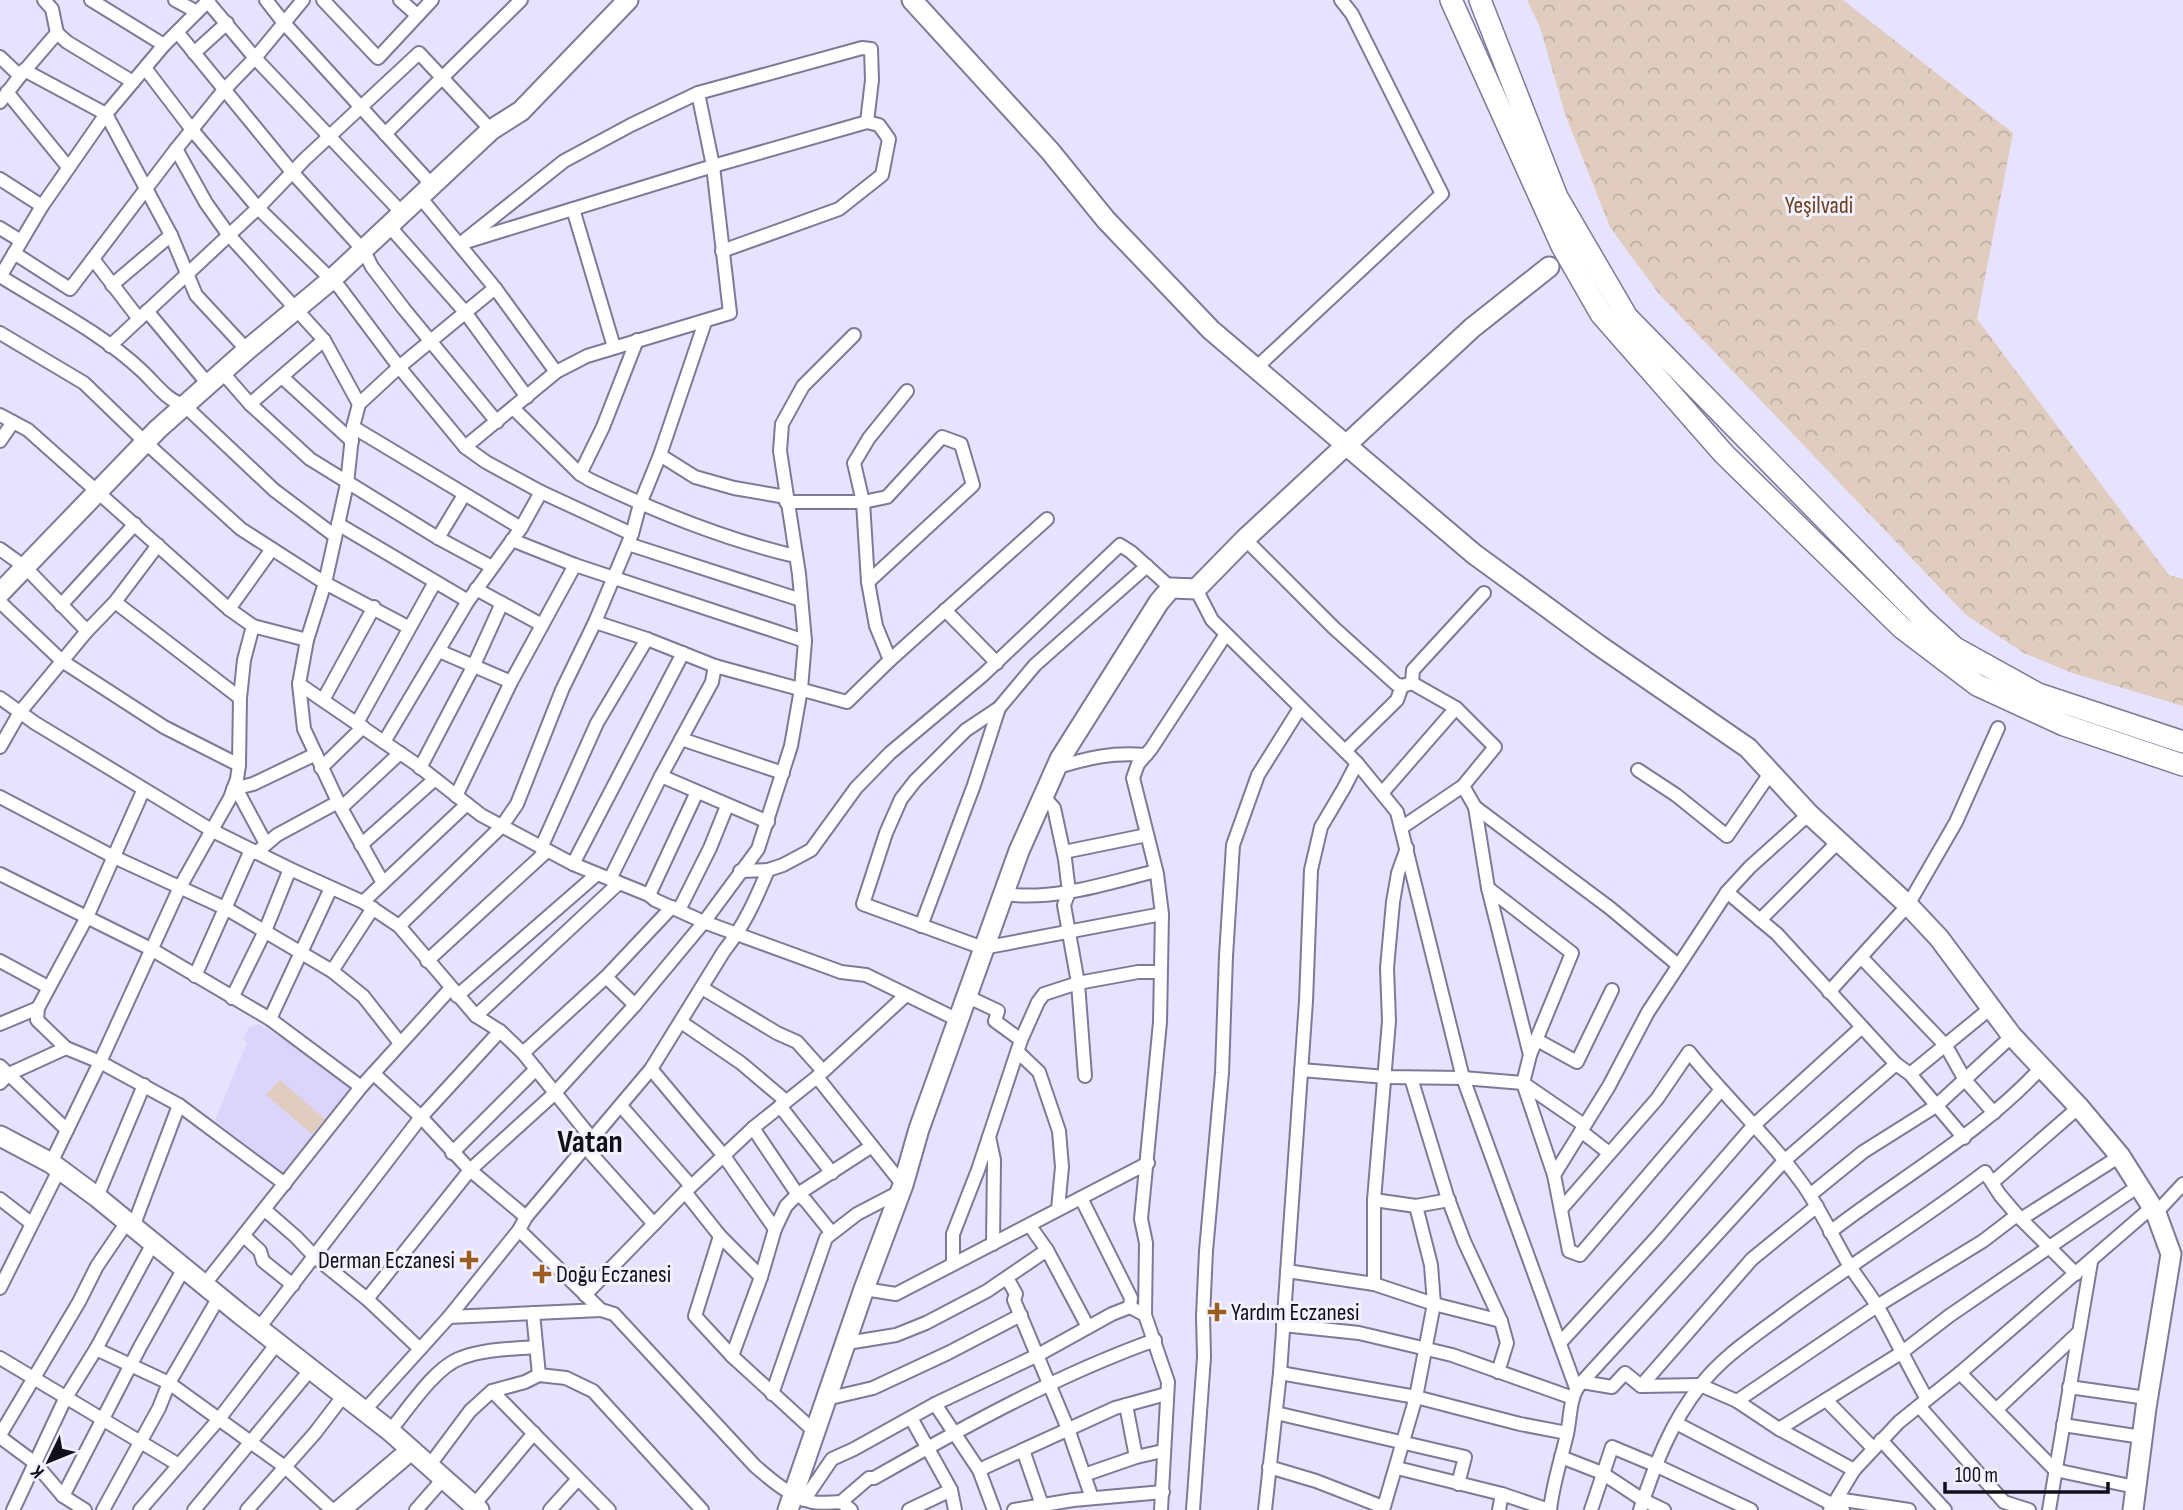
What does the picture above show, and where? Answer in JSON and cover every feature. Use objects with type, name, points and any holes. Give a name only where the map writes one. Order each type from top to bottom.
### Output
[{"type":"main road","points":[[1451,0],[1562,246],[1601,314],[1724,454],[1902,628],[1977,685],[2064,726],[2183,765]]},
{"type":"main road","points":[[1479,0],[1557,197],[1628,317],[1924,620],[1955,648],[2038,694],[2183,742]]},
{"type":"street","points":[[91,0],[164,45]]},
{"type":"street","points":[[175,0],[197,12]]},
{"type":"street","points":[[266,0],[385,134],[459,244],[495,288],[556,373]]},
{"type":"street","points":[[14,253],[71,289],[176,149],[303,0]]},
{"type":"street","points":[[323,0],[378,58],[432,0]]},
{"type":"street","points":[[400,0],[417,15]]},
{"type":"street","points":[[385,134],[521,0]]},
{"type":"street","points":[[0,593],[184,405],[332,279],[491,130],[521,111],[628,0]]},
{"type":"street","points":[[912,0],[1050,151],[1106,220],[1211,330],[1474,554],[1597,644],[1748,748],[1809,814],[1908,905],[1939,938],[2012,1036],[2079,1107],[2120,1156],[2140,1185],[2177,1256],[2147,1398],[2133,1510]]},
{"type":"street","points":[[1256,368],[1442,194],[1352,13],[1341,0]]},
{"type":"street","points":[[468,601],[336,530],[274,490],[184,405],[173,402],[139,368],[110,346],[0,276],[42,206],[106,114],[164,45],[209,1],[255,58],[330,137],[527,397]]},
{"type":"street","points":[[52,3],[57,33],[67,42],[133,82]]},
{"type":"street","points":[[194,53],[227,23]]},
{"type":"street","points":[[57,33],[4,97],[68,167]]},
{"type":"street","points":[[178,33],[223,91],[363,251],[372,267],[497,422]]},
{"type":"street","points":[[459,244],[564,161],[698,93],[862,48],[871,49],[873,80],[867,121]]},
{"type":"street","points":[[110,346],[189,274],[292,172],[419,53],[491,130]]},
{"type":"street","points":[[0,57],[22,73],[106,114],[171,234],[196,295],[247,350]]},
{"type":"street","points":[[145,68],[193,131],[258,208],[332,279],[465,447],[486,462],[630,539],[801,600]]},
{"type":"street","points":[[465,447],[556,373],[587,356],[730,313],[713,166],[698,93]]},
{"type":"street","points":[[459,244],[867,121],[879,125],[889,139],[882,175],[839,209],[722,251]]},
{"type":"street","points":[[176,149],[206,203],[228,234],[324,340],[359,404]]},
{"type":"street","points":[[0,179],[42,206]]},
{"type":"street","points":[[573,209],[614,347]]},
{"type":"street","points":[[0,228],[21,241]]},
{"type":"street","points":[[112,285],[171,234]]},
{"type":"street","points":[[93,259],[112,285],[143,315],[215,378],[250,404],[310,459],[347,484],[492,567]]},
{"type":"street","points":[[740,871],[768,870],[783,866],[811,850],[856,788],[890,753],[997,663],[1119,545],[1171,588],[1196,589],[1245,539],[1472,328],[1549,267]]},
{"type":"street","points":[[383,883],[321,768],[304,729],[299,684],[307,640],[325,583],[347,484],[353,427],[359,404],[399,367],[495,288]]},
{"type":"street","points":[[399,926],[502,827],[517,804],[562,690],[595,622],[630,539],[705,322]]},
{"type":"street","points":[[0,334],[84,383],[241,529],[325,583],[408,627]]},
{"type":"street","points":[[367,1298],[470,1170],[554,1094],[635,1005],[705,922],[758,849],[791,746],[801,689],[805,641],[796,556],[780,451],[782,424],[803,386],[854,335]]},
{"type":"street","points":[[250,404],[324,340]]},
{"type":"street","points":[[580,474],[603,427],[637,340]]},
{"type":"street","points":[[282,377],[352,440]]},
{"type":"street","points":[[890,660],[876,626],[868,582],[863,502],[854,463],[869,438],[907,391]]},
{"type":"street","points":[[513,408],[580,474],[640,504],[746,544],[796,556]]},
{"type":"street","points":[[0,415],[28,430],[229,610],[253,626],[307,640]]},
{"type":"street","points":[[0,441],[13,422]]},
{"type":"street","points":[[353,427],[520,528]]},
{"type":"street","points":[[660,454],[695,477],[734,488],[786,500],[863,502],[887,497],[942,437],[961,444],[973,485],[868,582]]},
{"type":"street","points":[[384,742],[468,601],[512,540],[541,492]]},
{"type":"street","points":[[438,538],[464,495]]},
{"type":"street","points":[[595,622],[715,666],[847,702],[1046,519]]},
{"type":"street","points":[[61,605],[135,524]]},
{"type":"street","points":[[1245,539],[1334,628],[1396,684],[1407,685],[1456,708],[1495,747],[1463,786],[1401,828]]},
{"type":"street","points":[[512,540],[575,565],[805,641]]},
{"type":"street","points":[[0,747],[20,712],[87,631],[115,602],[158,545]]},
{"type":"street","points":[[0,549],[25,567],[87,631]]},
{"type":"street","points":[[229,610],[272,549]]},
{"type":"street","points":[[456,796],[511,682],[575,565]]},
{"type":"street","points":[[1147,566],[1035,665],[999,708],[966,730],[915,781],[901,799],[886,833],[863,904],[983,948],[1161,915]]},
{"type":"street","points":[[321,768],[360,725],[408,627],[435,582]]},
{"type":"street","points":[[795,1501],[814,1430],[902,1188],[919,1129],[983,948],[1043,796],[1055,768],[1092,705],[1159,602],[1171,588]]},
{"type":"street","points":[[476,589],[542,625]]},
{"type":"street","points":[[1196,589],[1212,620],[1345,751],[1397,812],[1463,1077],[1577,1389]]},
{"type":"street","points":[[1345,751],[1397,700],[1413,670],[1484,593]]},
{"type":"street","points":[[0,602],[62,661],[164,727],[239,765]]},
{"type":"street","points":[[115,602],[240,698]]},
{"type":"street","points":[[421,768],[473,667],[502,603]]},
{"type":"street","points":[[323,700],[374,607]]},
{"type":"street","points":[[945,610],[997,663]]},
{"type":"street","points":[[0,1288],[55,1166],[67,1130],[180,887],[235,788],[239,765],[240,698],[244,660],[253,626]]},
{"type":"street","points":[[1161,1510],[1168,1382],[1145,1315],[1146,1243],[1141,1219],[1160,1022],[1161,915],[1156,871],[1133,778],[1138,764],[1226,634]]},
{"type":"street","points":[[428,961],[544,850],[597,723],[647,639]]},
{"type":"street","points":[[439,651],[511,682]]},
{"type":"street","points":[[573,864],[683,653]]},
{"type":"street","points":[[476,1016],[615,881],[661,776],[712,682],[715,666]]},
{"type":"street","points":[[299,684],[400,753],[467,804],[544,850],[705,922],[841,972],[866,975],[958,1020]]},
{"type":"street","points":[[0,698],[143,791],[213,831],[258,849],[290,869],[368,905],[399,926],[476,1016],[500,1031],[523,1053],[589,1144],[654,1224]]},
{"type":"street","points":[[921,926],[975,785],[999,708]]},
{"type":"street","points":[[1193,1510],[1204,1357],[1206,1251],[1222,1073],[1226,945],[1233,845],[1258,775],[1300,708]]},
{"type":"street","points":[[1382,793],[1456,708]]},
{"type":"street","points":[[1829,992],[1908,905],[1956,822],[1998,728]]},
{"type":"street","points":[[681,739],[783,774]]},
{"type":"street","points":[[195,976],[258,849],[276,835],[340,805],[400,753]]},
{"type":"street","points":[[1055,768],[1095,756],[1122,753],[1146,755]]},
{"type":"street","points":[[235,788],[253,784],[316,754]]},
{"type":"street","points":[[1265,1510],[1280,1373],[1301,1070],[1311,870],[1321,827],[1345,788],[1356,763]]},
{"type":"street","points":[[1638,770],[1676,795],[1727,836],[1771,772]]},
{"type":"street","points":[[661,776],[768,822]]},
{"type":"street","points":[[361,845],[435,779]]},
{"type":"street","points":[[1463,786],[1475,807],[1488,888],[1530,1055]]},
{"type":"street","points":[[235,788],[258,849]]},
{"type":"street","points":[[143,791],[87,917],[37,1008],[37,1020],[66,1048],[100,1062],[179,1105],[285,1184]]},
{"type":"street","points":[[649,895],[697,792]]},
{"type":"street","points":[[1043,796],[1054,808],[1064,852],[1069,892],[1064,905],[1079,983],[1085,1076]]},
{"type":"street","points":[[0,797],[114,857],[227,909],[332,971],[363,996],[400,1043]]},
{"type":"street","points":[[332,971],[383,883],[467,804]]},
{"type":"street","points":[[523,1053],[676,909],[710,848],[727,806]]},
{"type":"street","points":[[1475,807],[1610,908],[1678,965]]},
{"type":"street","points":[[1554,1175],[1609,1086],[1648,1012],[1727,892],[1750,867],[1809,814]]},
{"type":"street","points":[[1064,852],[1147,835]]},
{"type":"street","points":[[1760,920],[1838,842]]},
{"type":"street","points":[[1374,1284],[1374,1200],[1389,1021],[1388,955],[1395,892],[1406,848]]},
{"type":"street","points":[[232,998],[265,931],[290,869]]},
{"type":"street","points":[[363,1410],[449,1317],[519,1230],[526,1217],[651,1069],[737,934],[768,870]]},
{"type":"street","points":[[1004,894],[1028,898],[1069,892],[1156,871]]},
{"type":"street","points":[[0,874],[151,949],[270,1019],[361,1087]]},
{"type":"street","points":[[103,1510],[159,1408],[212,1291],[244,1236],[361,1087],[400,1043],[454,992],[596,875]]},
{"type":"street","points":[[270,1019],[331,888]]},
{"type":"street","points":[[1488,888],[1572,953],[1530,1055],[1523,1083],[1554,1175],[1569,1251],[1580,1255],[1720,1091]]},
{"type":"street","points":[[1727,892],[1777,934],[1896,1064],[1910,1074],[1964,1138]]},
{"type":"street","points":[[1861,957],[1946,1046],[1965,1080],[1994,1113]]},
{"type":"street","points":[[2,965],[48,987]]},
{"type":"street","points":[[953,1264],[953,1234],[978,1170],[1019,1046],[1038,1002],[1044,994],[1079,983],[1138,972],[1159,972]]},
{"type":"street","points":[[606,977],[635,1005]]},
{"type":"street","points":[[702,988],[776,1033],[797,1042],[902,1188]]},
{"type":"street","points":[[1537,1040],[1577,1062],[1612,990]]},
{"type":"street","points":[[585,1295],[723,1156],[820,1074],[906,995]]},
{"type":"street","points":[[966,996],[998,1011],[995,1021],[1039,1072],[1059,1131],[1062,1167],[1058,1209]]},
{"type":"street","points":[[1910,1074],[1992,1007]]},
{"type":"street","points":[[0,1024],[37,1008]]},
{"type":"street","points":[[681,1022],[757,1075],[783,1104],[832,1172]]},
{"type":"street","points":[[1560,1343],[1753,1126],[1862,1027]]},
{"type":"street","points":[[258,1328],[421,1117],[500,1031]]},
{"type":"street","points":[[1641,1386],[1752,1259],[1863,1152],[1936,1106],[2012,1036]]},
{"type":"street","points":[[66,1048],[3,1074],[67,1130]]},
{"type":"street","points":[[1562,1208],[1657,1099],[1689,1052],[1720,1091],[1784,1161],[1813,1201],[1850,1266],[1877,1306],[1923,1403],[2002,1506],[2029,1510]]},
{"type":"street","points":[[1397,1468],[1502,1494],[1549,1510],[1553,1479],[1577,1389],[1784,1161],[1896,1064]]},
{"type":"street","points":[[1830,1232],[1870,1201],[1964,1138],[2019,1091],[2041,1068]]},
{"type":"street","points":[[452,1153],[536,1069]]},
{"type":"street","points":[[651,1069],[723,1156],[775,1229]]},
{"type":"street","points":[[1301,1070],[1386,1077],[1463,1077],[1523,1083],[1583,1128],[1609,1153]]},
{"type":"street","points":[[373,1074],[421,1117],[470,1170],[526,1217]]},
{"type":"street","points":[[1411,1078],[1434,1158],[1464,1241],[1501,1321],[1507,1343],[1498,1372]]},
{"type":"street","points":[[97,1197],[144,1085]]},
{"type":"street","points":[[85,1510],[67,1503],[35,1464],[0,1436],[79,1302],[97,1266],[130,1224],[179,1105]]},
{"type":"street","points":[[621,1106],[688,1189],[720,1236],[761,1277]]},
{"type":"street","points":[[1993,1182],[2079,1107]]},
{"type":"street","points":[[753,1128],[799,1194],[831,1232]]},
{"type":"street","points":[[989,1135],[993,1160],[993,1244]]},
{"type":"street","points":[[0,1136],[55,1166],[97,1197],[390,1431],[476,1507],[534,1433]]},
{"type":"street","points":[[732,1356],[761,1277],[775,1229],[786,1206],[799,1194],[872,1146]]},
{"type":"street","points":[[1737,1401],[1877,1306],[2120,1156]]},
{"type":"street","points":[[864,1289],[896,1294],[1148,1163]]},
{"type":"street","points":[[1641,1505],[1655,1465],[1676,1423],[1700,1385],[1748,1340],[1815,1289],[1985,1172],[2019,1217],[2076,1274]]},
{"type":"street","points":[[1836,1506],[1854,1470],[1877,1444],[2183,1184]]},
{"type":"street","points":[[1779,1429],[1901,1353],[1949,1316],[2140,1185]]},
{"type":"street","points":[[772,1394],[826,1238],[869,1207],[902,1188]]},
{"type":"street","points":[[1081,1198],[1131,1298],[1130,1307]]},
{"type":"street","points":[[0,1199],[30,1223]]},
{"type":"street","points":[[1374,1200],[1416,1206],[1449,1200]]},
{"type":"street","points":[[1269,1467],[1316,1482],[1383,1509],[1405,1443],[1434,1304],[1431,1265],[1416,1206]]},
{"type":"street","points":[[265,1210],[315,1257],[367,1298],[420,1349]]},
{"type":"street","points":[[1030,1226],[1047,1251],[1088,1327]]},
{"type":"street","points":[[519,1230],[601,1310]]},
{"type":"street","points":[[244,1236],[260,1251],[263,1261],[293,1285]]},
{"type":"street","points":[[720,1236],[695,1316],[732,1356],[814,1430]]},
{"type":"street","points":[[13,1510],[65,1399],[96,1349],[153,1244]]},
{"type":"street","points":[[847,1343],[896,1335],[926,1323],[1007,1278],[1047,1251]]},
{"type":"street","points":[[2049,1510],[2091,1262]]},
{"type":"street","points":[[67,1503],[102,1421],[184,1268]]},
{"type":"street","points":[[1287,1271],[1374,1284],[1434,1304],[1501,1321]]},
{"type":"street","points":[[1007,1278],[1016,1294],[1014,1300],[1068,1429],[1092,1498]]},
{"type":"street","points":[[1130,1307],[1145,1315]]},
{"type":"street","points":[[795,1501],[832,1459],[935,1404],[1130,1307]]},
{"type":"street","points":[[449,1317],[601,1310],[614,1314],[755,1466],[795,1501],[846,1506],[869,1478],[874,1478],[1050,1385],[1154,1340]]},
{"type":"street","points":[[533,1313],[539,1375]]},
{"type":"street","points":[[826,1399],[873,1388],[1021,1315]]},
{"type":"street","points":[[1283,1325],[1359,1333],[1452,1355],[1498,1372],[1577,1389],[1612,1387],[1625,1373],[1641,1386],[1700,1385],[1737,1401],[1779,1429],[1854,1470]]},
{"type":"street","points":[[1997,1409],[2078,1333]]},
{"type":"street","points":[[140,1510],[219,1419],[278,1342]]},
{"type":"street","points":[[390,1431],[442,1371],[459,1358],[479,1353],[536,1347]]},
{"type":"street","points":[[96,1349],[169,1384],[285,1467],[332,1510]]},
{"type":"street","points":[[0,1359],[179,1465]]},
{"type":"street","points":[[194,1510],[311,1369]]},
{"type":"street","points":[[1280,1373],[1416,1398],[1567,1433]]},
{"type":"street","points":[[1960,1373],[2055,1470],[2136,1487]]},
{"type":"street","points":[[416,1510],[470,1411],[492,1391],[525,1382],[539,1375],[566,1378],[593,1391],[702,1510]]},
{"type":"street","points":[[2069,1387],[2147,1398]]},
{"type":"street","points":[[492,1391],[608,1510]]},
{"type":"street","points":[[979,1470],[1126,1405],[1166,1394]]},
{"type":"street","points":[[247,1510],[344,1395]]},
{"type":"street","points":[[1826,1400],[1877,1444],[1945,1510]]},
{"type":"street","points":[[935,1404],[979,1470],[994,1510]]},
{"type":"street","points":[[1126,1405],[1136,1457]]},
{"type":"street","points":[[1276,1413],[1465,1457],[1458,1484]]},
{"type":"street","points":[[911,1418],[951,1490],[955,1510]]},
{"type":"street","points":[[1676,1423],[1836,1506],[1909,1510]]},
{"type":"street","points":[[2063,1425],[2142,1437]]},
{"type":"street","points":[[1591,1510],[1612,1447],[1751,1510]]},
{"type":"street","points":[[340,1510],[411,1450]]},
{"type":"street","points":[[1023,1450],[1042,1505]]},
{"type":"street","points":[[1084,1475],[1136,1457],[1163,1451]]},
{"type":"street","points":[[1561,1457],[1602,1473],[1641,1505],[1664,1510]]},
{"type":"street","points":[[550,1510],[578,1479]]},
{"type":"street","points":[[909,1510],[951,1490]]},
{"type":"street","points":[[1014,1510],[1092,1498],[1163,1492]]},
{"type":"street","points":[[1499,1510],[1502,1494]]},
{"type":"shaded area","points":[[259,1024],[293,1045],[352,1089],[284,1175],[215,1120],[247,1043],[243,1039],[249,1027]]},
{"type":"green space","name":"Yeşilvadi","points":[[1527,0],[1843,0],[2013,133],[1977,319],[2169,575],[2183,579],[2183,706],[2072,673],[2024,653],[1966,615],[1659,294],[1610,227],[1565,114],[1540,27]]},
{"type":"green space","points":[[280,1080],[325,1119],[312,1134],[266,1095]]},
{"type":"place","name":"Derman Eczanesi","points":[[469,1260]]},
{"type":"place","name":"Doğu Eczanesi","points":[[542,1274]]},
{"type":"place","name":"Yardım Eczanesi","points":[[1217,1312]]},
{"type":"district","name":"Vatan","points":[[590,1141]]}]
